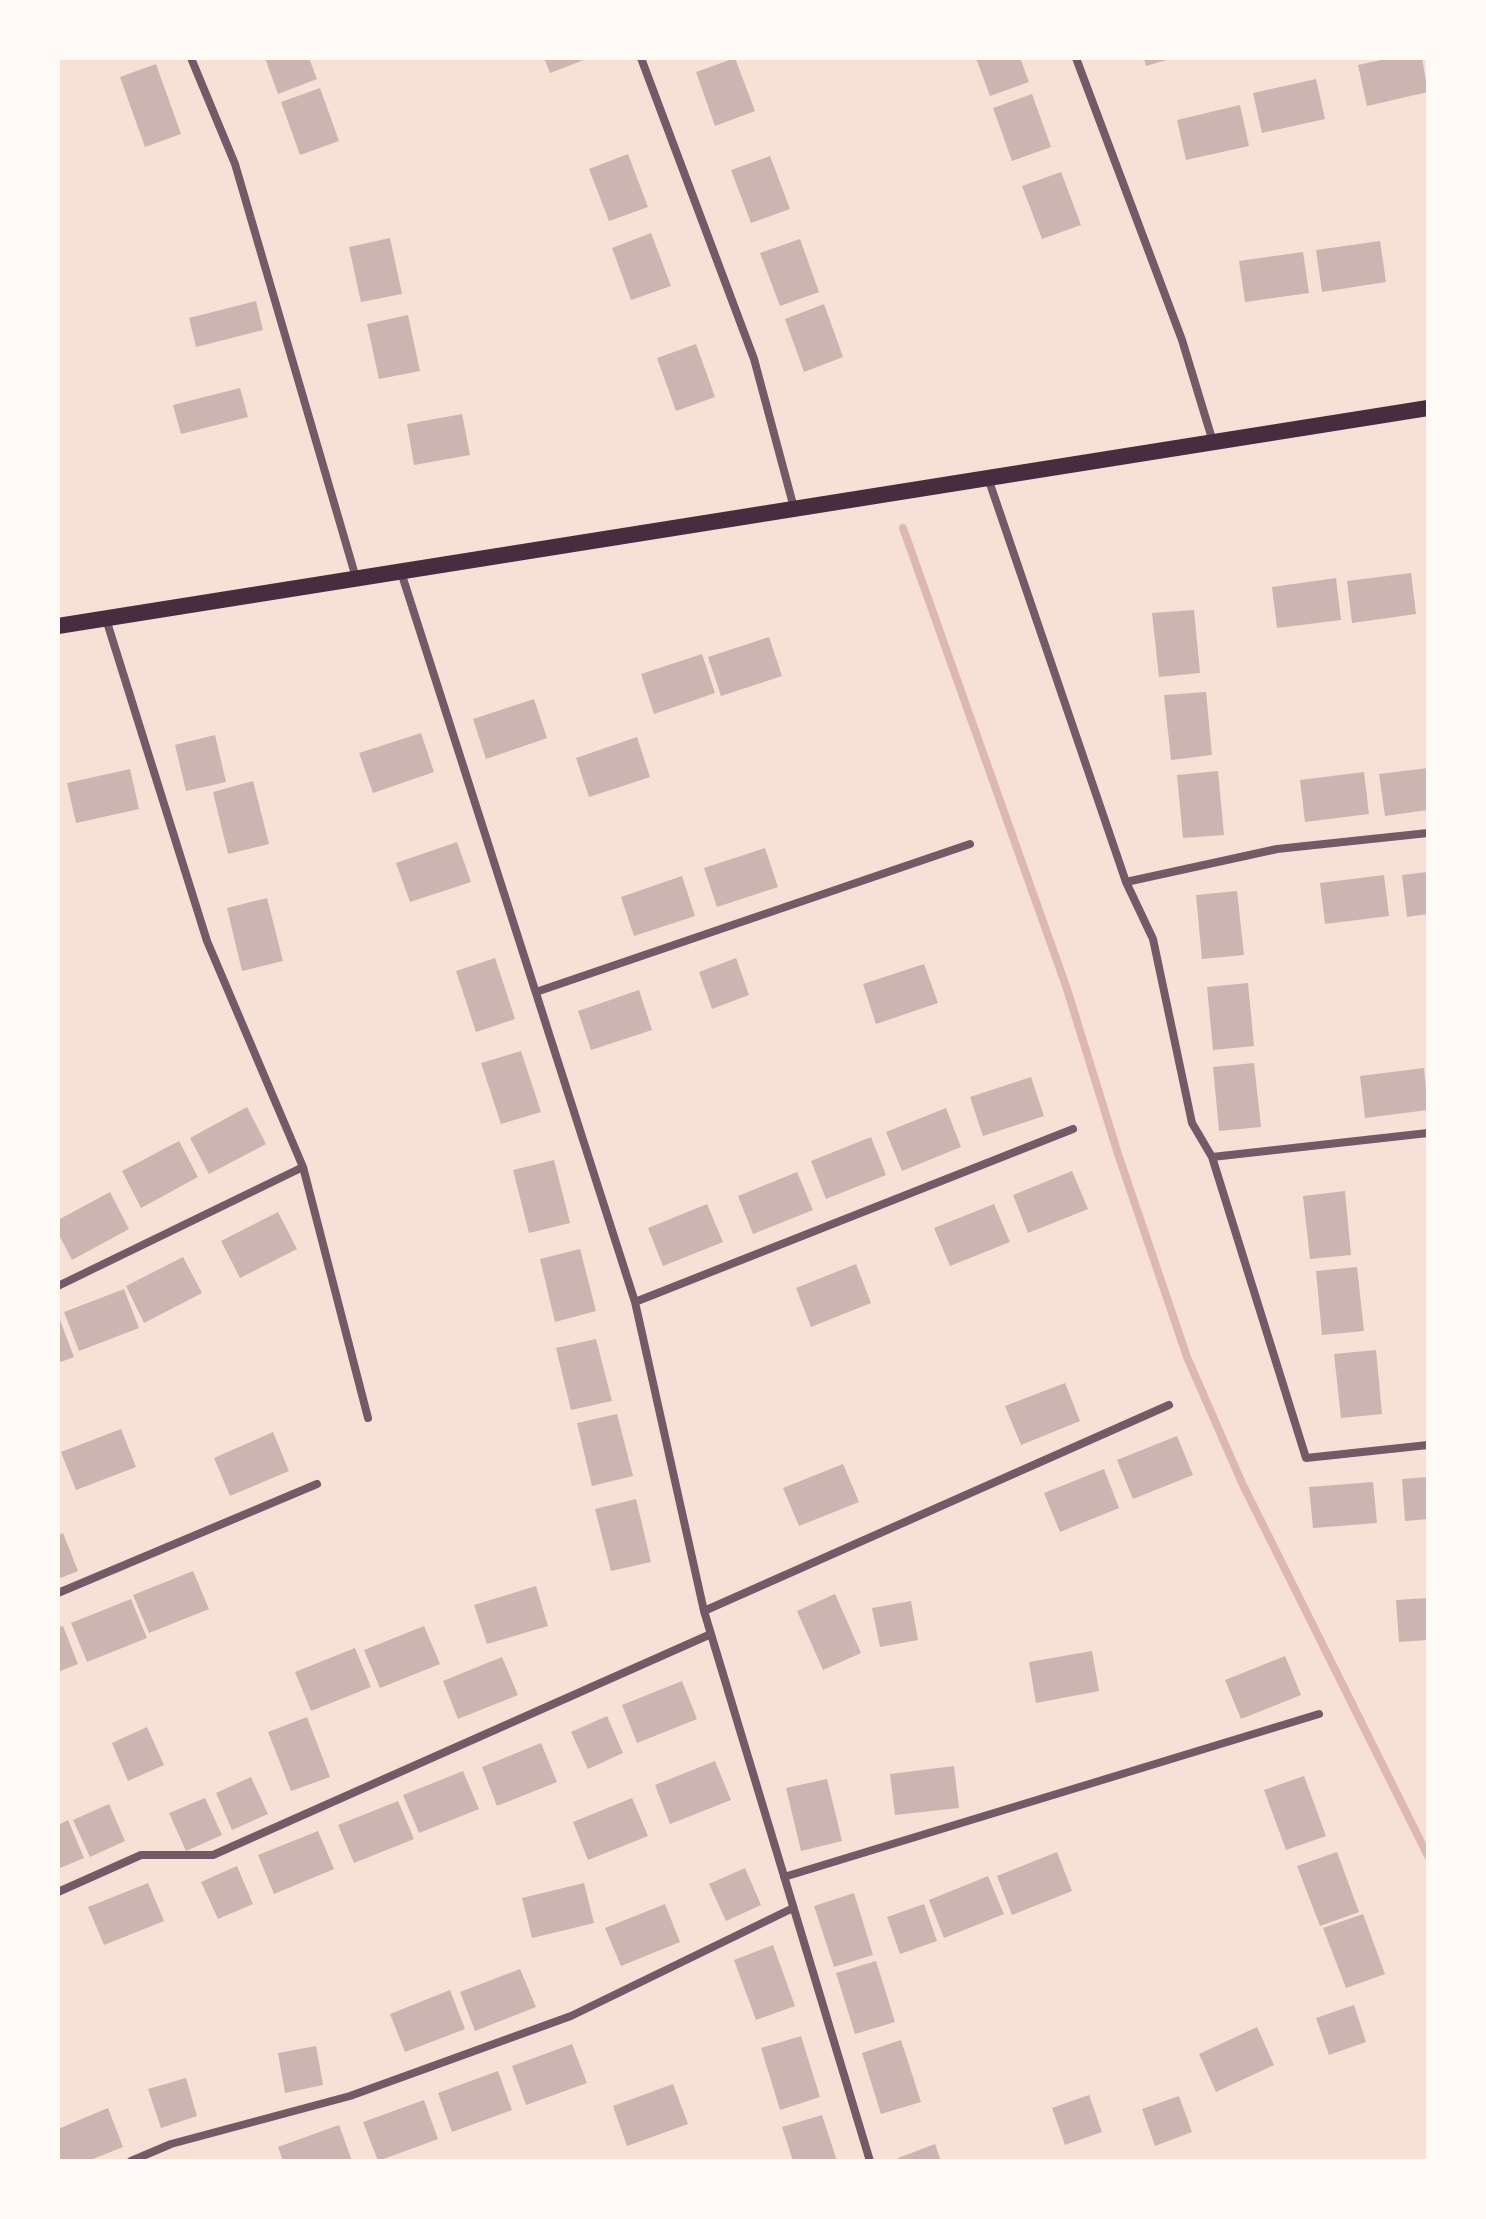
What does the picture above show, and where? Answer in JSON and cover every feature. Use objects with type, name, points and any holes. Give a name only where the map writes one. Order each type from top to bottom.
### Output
[{"type":"main road","points":[[58,626],[1428,408]]},
{"type":"street","points":[[191,58],[235,164],[356,579]]},
{"type":"street","points":[[641,58],[754,359],[794,509]]},
{"type":"street","points":[[1076,58],[1182,340],[1214,442]]},
{"type":"street","points":[[988,478],[1126,882],[1153,939],[1192,1123],[1212,1157],[1306,1458],[1428,1445]]},
{"type":"street","points":[[401,572],[635,1302],[704,1611],[870,2161]]},
{"type":"street","points":[[106,619],[207,941],[303,1167],[368,1418]]},
{"type":"street","points":[[1126,882],[1277,849],[1428,833]]},
{"type":"street","points":[[536,992],[970,844]]},
{"type":"street","points":[[635,1302],[1073,1129]]},
{"type":"street","points":[[1212,1157],[1428,1133]]},
{"type":"street","points":[[58,1286],[303,1167]]},
{"type":"street","points":[[704,1611],[1169,1405]]},
{"type":"street","points":[[58,1593],[317,1484]]},
{"type":"street","points":[[58,1892],[141,1855],[213,1855],[711,1634]]},
{"type":"street","points":[[784,1877],[1319,1714]]},
{"type":"street","points":[[131,2161],[171,2144],[350,2096],[571,2016],[793,1908]]},
{"type":"building","points":[[265,58],[309,58],[317,79],[278,94]]},
{"type":"building","points":[[544,58],[589,58],[550,73]]},
{"type":"building","points":[[735,58],[755,111],[715,126],[696,72]]},
{"type":"building","points":[[976,58],[1020,58],[1029,82],[990,96]]},
{"type":"building","points":[[1144,58],[1170,58],[1170,59],[1146,66]]},
{"type":"building","points":[[1390,58],[1422,58],[1428,92],[1367,106],[1358,65]]},
{"type":"building","points":[[156,64],[181,134],[145,147],[120,77]]},
{"type":"building","points":[[1316,79],[1325,119],[1262,133],[1253,93]]},
{"type":"building","points":[[320,88],[339,141],[300,155],[281,102]]},
{"type":"building","points":[[1032,94],[1051,147],[1012,161],[993,108]]},
{"type":"building","points":[[1240,105],[1249,146],[1186,160],[1177,120]]},
{"type":"building","points":[[628,154],[648,207],[609,221],[589,169]]},
{"type":"building","points":[[770,156],[790,209],[751,223],[731,170]]},
{"type":"building","points":[[1061,172],[1081,225],[1042,239],[1022,186]]},
{"type":"building","points":[[651,233],[671,286],[631,300],[612,248]]},
{"type":"building","points":[[390,238],[402,294],[361,302],[349,247]]},
{"type":"building","points":[[800,239],[819,292],[780,306],[760,253]]},
{"type":"building","points":[[1380,241],[1386,282],[1322,292],[1316,250]]},
{"type":"building","points":[[1303,252],[1309,293],[1245,302],[1239,261]]},
{"type":"building","points":[[256,301],[263,330],[196,347],[189,318]]},
{"type":"building","points":[[824,304],[843,357],[804,372],[785,319]]},
{"type":"building","points":[[408,315],[420,371],[379,379],[367,324]]},
{"type":"building","points":[[696,344],[715,397],[676,411],[657,358]]},
{"type":"building","points":[[240,388],[248,417],[181,434],[173,405]]},
{"type":"building","points":[[462,414],[470,455],[414,465],[407,424]]},
{"type":"building","points":[[1411,573],[1416,614],[1352,623],[1347,581]]},
{"type":"building","points":[[1336,578],[1341,620],[1277,628],[1272,587]]},
{"type":"building","points":[[1194,610],[1200,673],[1159,677],[1152,613]]},
{"type":"building","points":[[769,637],[782,676],[721,696],[708,657]]},
{"type":"building","points":[[702,654],[715,693],[654,714],[641,674]]},
{"type":"building","points":[[1206,692],[1212,755],[1171,760],[1164,695]]},
{"type":"building","points":[[534,699],[547,738],[486,759],[473,719]]},
{"type":"building","points":[[421,733],[434,772],[373,793],[359,753]]},
{"type":"building","points":[[215,735],[226,782],[186,791],[175,745]]},
{"type":"building","points":[[637,737],[650,777],[589,797],[576,758]]},
{"type":"building","points":[[1428,768],[1428,810],[1385,816],[1379,774]]},
{"type":"building","points":[[130,769],[139,809],[76,823],[67,783]]},
{"type":"building","points":[[1218,771],[1224,835],[1183,838],[1177,775]]},
{"type":"building","points":[[1364,772],[1369,814],[1305,822],[1300,780]]},
{"type":"building","points":[[253,781],[269,844],[228,854],[213,792]]},
{"type":"building","points":[[457,842],[471,882],[410,902],[396,863]]},
{"type":"building","points":[[765,848],[778,887],[717,907],[704,868]]},
{"type":"building","points":[[1428,872],[1428,914],[1407,917],[1402,875]]},
{"type":"building","points":[[1384,875],[1389,916],[1325,924],[1320,883]]},
{"type":"building","points":[[682,876],[695,916],[634,936],[621,897]]},
{"type":"building","points":[[1237,891],[1244,955],[1202,959],[1196,895]]},
{"type":"building","points":[[267,898],[283,961],[242,971],[227,908]]},
{"type":"building","points":[[495,958],[515,1019],[476,1032],[456,971]]},
{"type":"building","points":[[736,958],[749,995],[712,1009],[699,972]]},
{"type":"building","points":[[924,964],[938,1003],[876,1024],[863,984]]},
{"type":"building","points":[[1248,983],[1254,1046],[1213,1050],[1207,987]]},
{"type":"building","points":[[639,990],[652,1030],[591,1050],[578,1011]]},
{"type":"building","points":[[521,1051],[541,1112],[501,1124],[481,1063]]},
{"type":"building","points":[[1254,1063],[1261,1127],[1219,1131],[1213,1067]]},
{"type":"building","points":[[1424,1068],[1428,1110],[1365,1118],[1360,1076]]},
{"type":"building","points":[[1031,1077],[1044,1116],[983,1136],[970,1097]]},
{"type":"building","points":[[247,1107],[266,1144],[209,1174],[190,1138]]},
{"type":"building","points":[[946,1108],[961,1147],[902,1171],[886,1132]]},
{"type":"building","points":[[871,1137],[886,1175],[826,1199],[811,1161]]},
{"type":"building","points":[[179,1141],[198,1177],[141,1208],[122,1171]]},
{"type":"building","points":[[554,1160],[570,1223],[529,1233],[513,1170]]},
{"type":"building","points":[[1072,1171],[1088,1209],[1028,1233],[1013,1195]]},
{"type":"building","points":[[797,1172],[813,1210],[753,1234],[738,1196]]},
{"type":"building","points":[[1345,1191],[1351,1255],[1310,1259],[1303,1196]]},
{"type":"building","points":[[110,1192],[129,1229],[72,1260],[58,1233],[58,1220]]},
{"type":"building","points":[[707,1204],[723,1242],[663,1266],[648,1228]]},
{"type":"building","points":[[994,1204],[1010,1242],[950,1266],[934,1228]]},
{"type":"building","points":[[278,1212],[297,1249],[240,1278],[221,1241]]},
{"type":"building","points":[[580,1249],[596,1311],[555,1322],[540,1259]]},
{"type":"building","points":[[183,1257],[202,1293],[144,1323],[126,1286]]},
{"type":"building","points":[[856,1264],[871,1303],[811,1327],[796,1288]]},
{"type":"building","points":[[1357,1267],[1364,1331],[1322,1335],[1316,1271]]},
{"type":"building","points":[[124,1289],[139,1328],[79,1351],[64,1312]]},
{"type":"building","points":[[58,1315],[74,1357],[58,1363]]},
{"type":"building","points":[[596,1339],[612,1401],[571,1410],[556,1348]]},
{"type":"building","points":[[1376,1350],[1382,1414],[1341,1418],[1334,1354]]},
{"type":"building","points":[[1065,1383],[1080,1421],[1021,1445],[1005,1406]]},
{"type":"building","points":[[617,1414],[633,1476],[592,1486],[577,1423]]},
{"type":"building","points":[[121,1429],[136,1467],[76,1490],[61,1452]]},
{"type":"building","points":[[273,1432],[289,1471],[230,1496],[214,1458]]},
{"type":"building","points":[[1177,1436],[1193,1475],[1133,1499],[1117,1460]]},
{"type":"building","points":[[843,1464],[859,1502],[799,1526],[783,1488]]},
{"type":"building","points":[[1104,1469],[1119,1508],[1060,1532],[1044,1493]]},
{"type":"building","points":[[1428,1477],[1428,1519],[1405,1521],[1402,1479]]},
{"type":"building","points":[[1373,1482],[1377,1523],[1313,1528],[1309,1487]]},
{"type":"building","points":[[636,1499],[651,1562],[611,1571],[595,1509]]},
{"type":"building","points":[[63,1533],[78,1571],[58,1579],[58,1535]]},
{"type":"building","points":[[193,1571],[209,1609],[149,1633],[133,1595]]},
{"type":"building","points":[[536,1586],[548,1626],[487,1644],[474,1605]]},
{"type":"building","points":[[835,1594],[861,1653],[823,1670],[797,1611]]},
{"type":"building","points":[[1428,1598],[1428,1640],[1399,1642],[1396,1600]]},
{"type":"building","points":[[131,1599],[147,1638],[87,1662],[71,1623]]},
{"type":"building","points":[[911,1601],[918,1640],[880,1647],[872,1608]]},
{"type":"building","points":[[63,1626],[78,1664],[58,1672],[58,1627]]},
{"type":"building","points":[[424,1626],[440,1664],[380,1688],[364,1650]]},
{"type":"building","points":[[355,1648],[371,1687],[311,1711],[295,1672]]},
{"type":"building","points":[[1092,1651],[1099,1691],[1036,1703],[1029,1662]]},
{"type":"building","points":[[1285,1656],[1301,1695],[1241,1719],[1225,1680]]},
{"type":"building","points":[[502,1657],[518,1695],[458,1719],[443,1681]]},
{"type":"building","points":[[682,1681],[697,1719],[637,1743],[622,1705]]},
{"type":"building","points":[[607,1716],[623,1753],[588,1769],[571,1732]]},
{"type":"building","points":[[307,1717],[330,1777],[291,1791],[268,1732]]},
{"type":"building","points":[[147,1727],[164,1765],[128,1781],[112,1743]]},
{"type":"building","points":[[541,1743],[557,1782],[497,1806],[482,1767]]},
{"type":"building","points":[[715,1761],[731,1800],[670,1824],[655,1785]]},
{"type":"building","points":[[954,1766],[959,1808],[895,1815],[890,1774]]},
{"type":"building","points":[[463,1771],[479,1809],[419,1833],[403,1795]]},
{"type":"building","points":[[1304,1776],[1326,1836],[1286,1850],[1264,1790]]},
{"type":"building","points":[[251,1777],[268,1814],[232,1830],[216,1793]]},
{"type":"building","points":[[827,1779],[842,1841],[801,1851],[786,1788]]},
{"type":"building","points":[[205,1798],[222,1835],[186,1851],[169,1813]]},
{"type":"building","points":[[632,1798],[648,1836],[588,1860],[573,1822]]},
{"type":"building","points":[[398,1801],[414,1839],[354,1863],[338,1825]]},
{"type":"building","points":[[109,1804],[125,1841],[90,1857],[73,1820]]},
{"type":"building","points":[[68,1820],[84,1858],[58,1869],[58,1825]]},
{"type":"building","points":[[318,1831],[334,1869],[274,1894],[258,1855]]},
{"type":"building","points":[[1057,1852],[1072,1891],[1012,1915],[997,1876]]},
{"type":"building","points":[[1337,1852],[1359,1912],[1320,1926],[1297,1866]]},
{"type":"building","points":[[237,1866],[253,1904],[218,1919],[201,1882]]},
{"type":"building","points":[[745,1868],[761,1905],[726,1921],[709,1884]]},
{"type":"building","points":[[988,1876],[1004,1914],[944,1938],[929,1900]]},
{"type":"building","points":[[148,1883],[164,1921],[104,1945],[88,1907]]},
{"type":"building","points":[[584,1883],[594,1923],[532,1938],[522,1898]]},
{"type":"building","points":[[854,1893],[873,1955],[834,1967],[814,1906]]},
{"type":"building","points":[[665,1904],[680,1942],[621,1966],[605,1928]]},
{"type":"building","points":[[924,1904],[937,1941],[900,1954],[887,1917]]},
{"type":"building","points":[[1363,1914],[1385,1974],[1346,1988],[1323,1928]]},
{"type":"building","points":[[773,1945],[795,2006],[756,2020],[734,1960]]},
{"type":"building","points":[[876,1961],[895,2022],[855,2034],[836,1973]]},
{"type":"building","points":[[520,1969],[536,2007],[475,2031],[460,1992]]},
{"type":"building","points":[[450,1990],[465,2029],[405,2052],[390,2014]]},
{"type":"building","points":[[1354,2005],[1366,2042],[1329,2055],[1316,2018]]},
{"type":"building","points":[[1257,2027],[1274,2065],[1216,2092],[1199,2054]]},
{"type":"building","points":[[801,2036],[820,2097],[780,2110],[761,2048]]},
{"type":"building","points":[[901,2040],[921,2102],[881,2114],[862,2053]]},
{"type":"building","points":[[572,2044],[587,2083],[526,2105],[512,2066]]},
{"type":"building","points":[[316,2046],[323,2085],[285,2093],[278,2053]]},
{"type":"building","points":[[498,2071],[512,2110],[452,2132],[438,2093]]},
{"type":"building","points":[[186,2078],[197,2116],[161,2128],[148,2089]]},
{"type":"building","points":[[673,2084],[688,2124],[627,2146],[613,2106]]},
{"type":"building","points":[[1089,2095],[1102,2132],[1065,2145],[1052,2108]]},
{"type":"building","points":[[1179,2096],[1192,2132],[1155,2146],[1142,2109]]},
{"type":"building","points":[[424,2100],[438,2139],[378,2161],[363,2122]]},
{"type":"building","points":[[108,2108],[123,2147],[88,2161],[60,2161],[58,2129]]},
{"type":"building","points":[[822,2115],[837,2161],[793,2161],[782,2127]]},
{"type":"building","points":[[339,2125],[352,2161],[283,2161],[278,2147]]},
{"type":"building","points":[[935,2144],[941,2161],[899,2161],[898,2158]]},
{"type":"waterway","points":[[903,528],[1067,989],[1118,1154],[1187,1357],[1242,1483],[1428,1856]]}]
